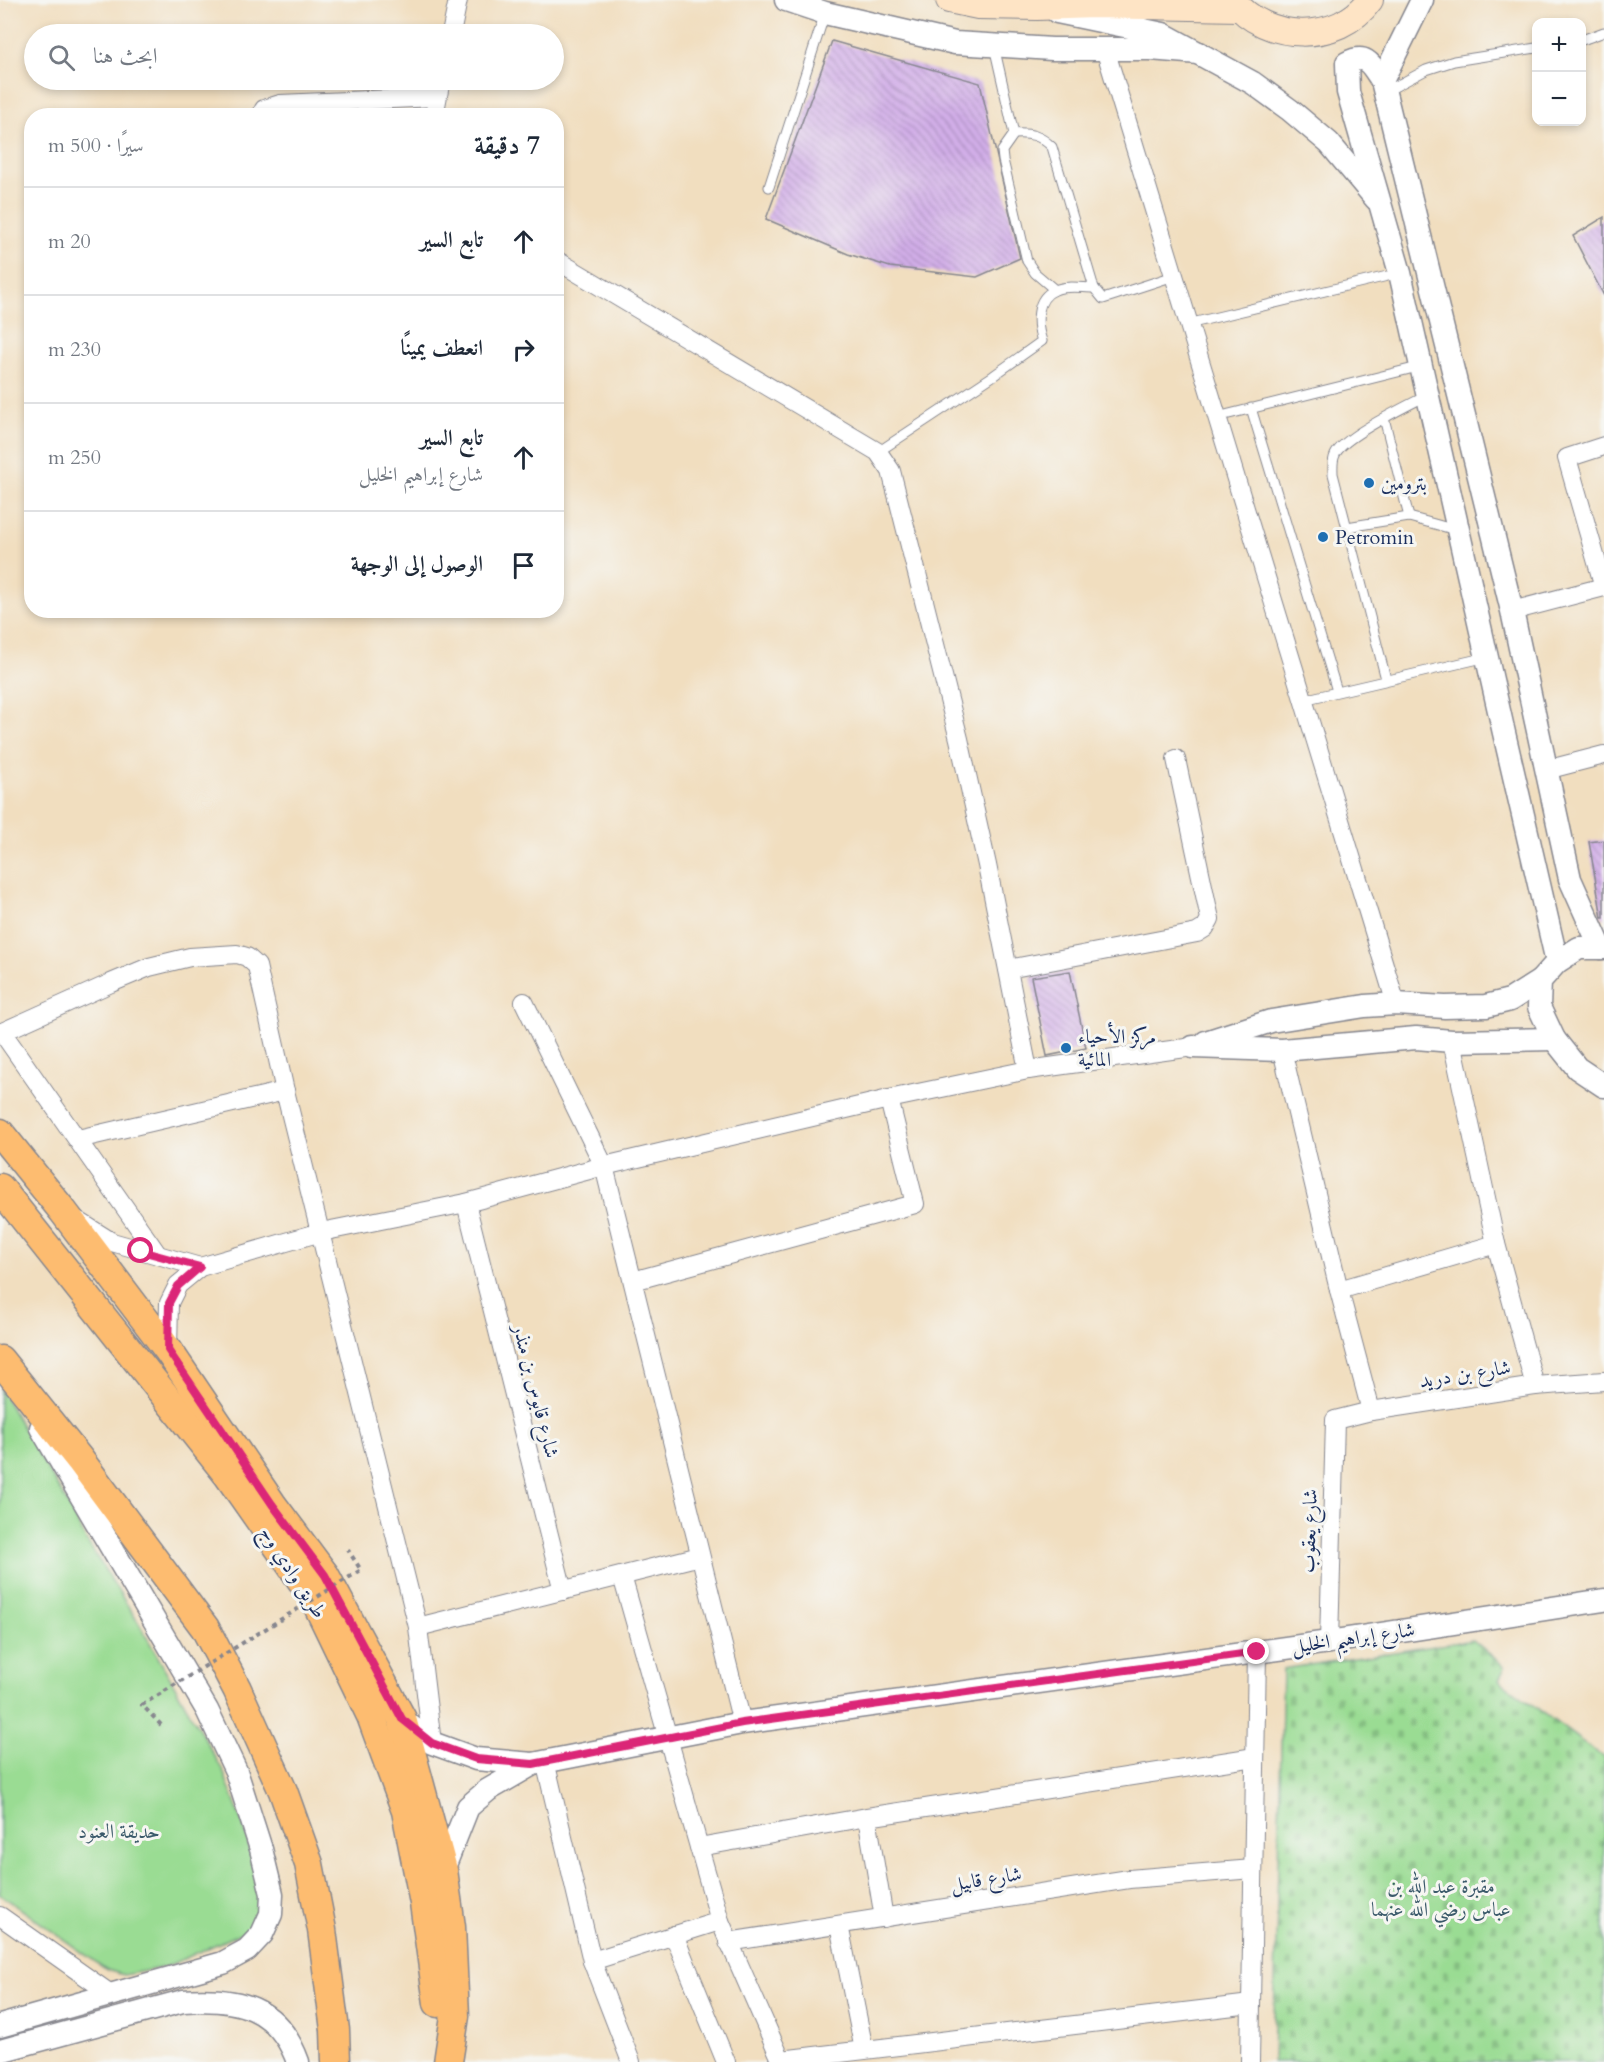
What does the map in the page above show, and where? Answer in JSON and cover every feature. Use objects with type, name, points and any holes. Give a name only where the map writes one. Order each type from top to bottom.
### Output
[{"type":"main road","points":[[949,0],[978,6],[1037,7],[1236,4],[1262,25],[1289,33],[1317,32],[1343,23],[1365,7],[1370,0]]},
{"type":"main road","points":[[0,1133],[63,1211],[168,1350],[272,1504],[325,1575],[402,1719],[442,1870],[451,1927],[454,2016],[448,2062]]},
{"type":"main road","name":"طريق وادي وج","points":[[0,1188],[228,1475],[314,1598],[371,1716],[406,1811],[424,1903],[438,2008],[438,2062]]},
{"type":"main road","points":[[3,1363],[80,1460],[205,1628],[237,1689],[283,1791],[309,1864],[322,1930],[335,2030],[336,2062]]},
{"type":"street","points":[[453,24],[458,0]]},
{"type":"street","points":[[786,0],[825,13],[955,43],[1052,49],[1150,49],[1199,54]]},
{"type":"street","points":[[1383,87],[1422,0]]},
{"type":"street","points":[[1037,7],[1163,34],[1253,83],[1329,143],[1380,204]]},
{"type":"street","points":[[1105,49],[1396,1004]]},
{"type":"street","points":[[1193,1047],[1271,1020],[1365,1006],[1396,1004],[1445,1007],[1486,1006],[1510,1000],[1540,981],[1557,962],[1579,948],[1602,948],[1570,879],[1512,611],[1383,87],[1371,63],[1363,59],[1354,59],[1347,63],[1348,92],[1400,273],[1557,962]]},
{"type":"street","points":[[267,108],[280,104],[419,90]]},
{"type":"street","points":[[435,108],[439,90]]},
{"type":"street","points":[[564,265],[878,452],[891,471],[953,716],[987,865],[1028,1070]]},
{"type":"street","points":[[1512,611],[1604,587],[1567,458],[1604,446]]},
{"type":"street","points":[[1546,770],[1604,755]]},
{"type":"street","points":[[1008,969],[1197,933],[1205,928],[1210,920],[1176,759]]},
{"type":"street","points":[[1534,862],[1564,854]]},
{"type":"street","points":[[158,1255],[1,1032],[149,967],[190,957],[237,954],[247,957],[257,966],[285,1091],[418,1627],[432,1743]]},
{"type":"street","points":[[1540,981],[1539,1007],[1554,1039],[1577,1068],[1604,1087]]},
{"type":"street","points":[[524,1002],[604,1166],[742,1723]]},
{"type":"street","points":[[168,1350],[169,1303],[178,1286],[200,1267],[321,1232],[466,1203],[604,1166],[889,1100],[1028,1070],[1193,1047],[1281,1050],[1416,1038],[1452,1041],[1554,1039]]},
{"type":"street","points":[[1452,1041],[1496,1244],[1535,1386]]},
{"type":"street","points":[[1281,1050],[1371,1411]]},
{"type":"street","points":[[78,1139],[285,1091]]},
{"type":"street","points":[[633,1281],[915,1204],[889,1100]]},
{"type":"street","name":"شارع قابوس بن منذر","points":[[466,1203],[563,1591]]},
{"type":"street","points":[[63,1211],[112,1242],[200,1267]]},
{"type":"street","points":[[1339,1290],[1496,1244]]},
{"type":"street","points":[[0,2026],[223,1963],[247,1950],[262,1934],[271,1914],[272,1894],[261,1849],[236,1771],[207,1710],[3,1363]]},
{"type":"street","name":"شارع بن دريد","points":[[1335,1420],[1371,1411],[1535,1386],[1604,1381]]},
{"type":"street","name":"شارع يعقوب","points":[[1329,1642],[1335,1420]]},
{"type":"street","points":[[418,1627],[700,1556]]},
{"type":"street","points":[[622,1576],[720,1921],[782,2061],[1251,2004]]},
{"type":"street","name":"شارع إبراهيم الخليل","points":[[539,1762],[742,1723],[1329,1642],[1604,1600]]},
{"type":"street","points":[[1250,2062],[1257,1652]]},
{"type":"street","points":[[402,1719],[432,1743],[476,1759],[539,1762]]},
{"type":"street","points":[[699,1846],[867,1817],[1255,1757]]},
{"type":"street","points":[[442,1870],[468,1807],[488,1790],[539,1762]]},
{"type":"street","points":[[539,1762],[592,1962],[631,2062]]},
{"type":"street","points":[[867,1817],[884,1918]]},
{"type":"street","name":"شارع قابيل","points":[[728,1942],[1129,1879],[1253,1869]]},
{"type":"street","points":[[0,1916],[112,1995]]},
{"type":"street","points":[[592,1962],[720,1921]]},
{"type":"street","points":[[839,1925],[864,2050]]},
{"type":"street","points":[[674,1935],[726,2062]]},
{"type":"street","points":[[0,2051],[183,2001],[213,1999],[241,2004],[264,2014],[283,2030],[298,2062]]},
{"type":"lane","points":[[769,187],[825,13]]},
{"type":"lane","points":[[1586,38],[1604,33]]},
{"type":"lane","points":[[994,46],[1014,134],[1002,151],[1003,160],[1027,261],[1035,273],[1055,290]]},
{"type":"lane","points":[[1383,87],[1454,61],[1532,49]]},
{"type":"lane","points":[[1014,134],[1029,133],[1042,138],[1052,147],[1094,288],[1103,299],[1174,276]]},
{"type":"lane","points":[[1188,324],[1400,273]]},
{"type":"lane","points":[[878,452],[1042,341],[1038,330],[1038,314],[1042,300],[1055,290],[1094,288]]},
{"type":"lane","points":[[1217,417],[1422,366]]},
{"type":"lane","points":[[1386,679],[1333,474],[1335,453],[1344,443],[1384,418],[1428,395]]},
{"type":"lane","points":[[1251,408],[1337,691]]},
{"type":"lane","points":[[1384,418],[1409,517]]},
{"type":"lane","points":[[1347,527],[1409,517],[1458,530]]},
{"type":"lane","points":[[1303,700],[1487,657]]},
{"type":"path","points":[[161,1725],[142,1705],[361,1570],[348,1550]]},
{"type":"green space","name":"حديقة العنود","points":[[0,1389],[64,1497],[86,1540],[138,1622],[223,1771],[244,1827],[263,1900],[250,1926],[243,1932],[166,1967],[124,1975],[107,1970],[0,1894]]},
{"type":"green space","name":"مقبرة عبد الله بن عباس رضي الله عنهما","points":[[1473,1640],[1505,1667],[1499,1680],[1604,1758],[1604,2062],[1273,2062],[1283,1669]]},
{"type":"building","points":[[832,41],[980,83],[1020,258],[977,277],[890,267],[848,254],[766,219]]},
{"type":"building","points":[[1604,217],[1604,296],[1573,236]]},
{"type":"building","points":[[1604,840],[1604,918],[1602,918],[1589,842]]},
{"type":"building","points":[[1070,971],[1086,1048],[1047,1056],[1031,977]]},
{"type":"place","name":"بترومين","points":[[1369,483]]},
{"type":"place","name":"Petromin","points":[[1323,537]]},
{"type":"place","name":"مركز الأحياء المائية","points":[[1066,1048]]},
{"type":"route","points":[[141,1251],[200,1267],[178,1286],[172,1295],[169,1303],[168,1350],[272,1504],[325,1575],[402,1719],[432,1743],[476,1759],[533,1764],[742,1723],[1257,1652]]}]
